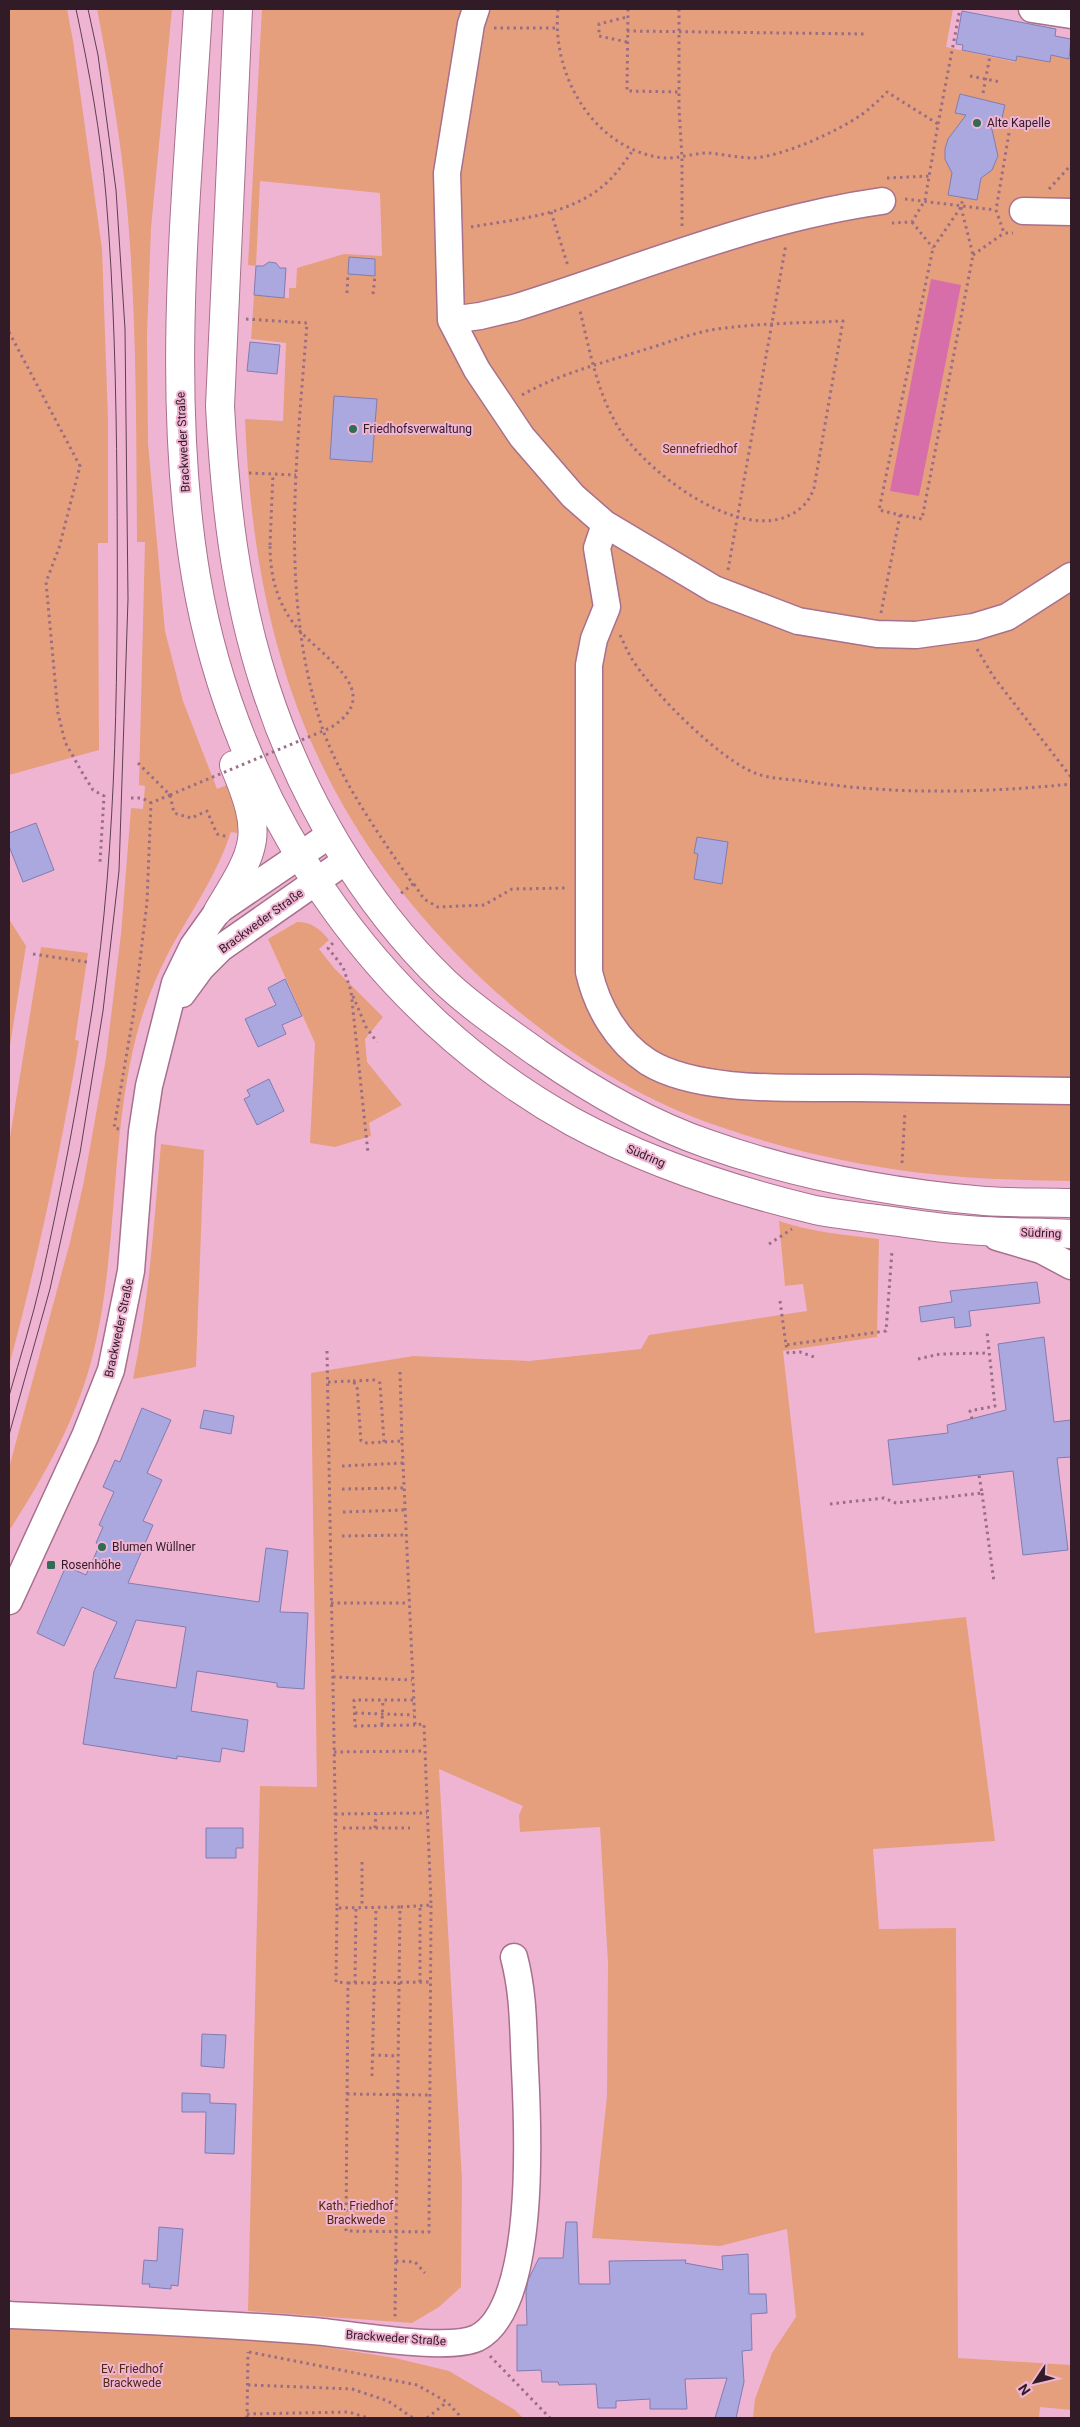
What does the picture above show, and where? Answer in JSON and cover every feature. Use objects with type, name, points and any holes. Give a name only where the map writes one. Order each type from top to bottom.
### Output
[{"type":"main road","name":"Brackweder Straße","points":[[198,9],[185,225],[180,383],[182,458],[196,578],[214,656],[233,715],[270,800],[299,855],[316,881]]},
{"type":"main road","points":[[238,9],[221,396],[227,503],[239,588],[265,686],[295,762],[331,834],[347,860],[390,921],[417,953],[479,1012],[591,1089],[632,1112],[709,1145],[808,1174],[986,1201],[1071,1203]]},
{"type":"main road","points":[[196,578],[195,656],[215,717],[249,800],[254,835],[243,870],[218,911]]},
{"type":"main road","name":"Südring","points":[[316,881],[351,931],[388,975],[426,1012],[494,1070],[574,1122],[661,1164],[745,1192],[820,1211],[957,1230],[1071,1234]]},
{"type":"street","points":[[1032,9],[1071,15]]},
{"type":"street","points":[[473,17],[447,173],[451,320],[478,370],[501,407],[522,437],[573,496],[606,524],[714,589],[798,621],[877,634],[916,635],[974,627],[1007,617],[1071,576]]},
{"type":"street","points":[[451,320],[497,313],[575,289],[687,249],[782,221],[852,206],[882,202]]},
{"type":"street","points":[[1023,211],[1071,212]]},
{"type":"street","points":[[606,524],[597,548],[607,607],[594,639],[589,665],[589,972],[593,992],[617,1033],[648,1062],[665,1070],[707,1082],[760,1087],[1071,1091]]},
{"type":"street","name":"Brackweder Straße","points":[[9,1600],[85,1436],[111,1370],[131,1271],[142,1132],[160,1037],[175,982],[193,946],[218,911],[331,834]]},
{"type":"street","name":"Brackweder Straße","points":[[160,1037],[185,988],[221,948],[347,860]]},
{"type":"street","points":[[957,1230],[1012,1240],[1042,1250],[1071,1266]]},
{"type":"street","points":[[475,2339],[486,2333],[498,2319],[508,2297],[517,2265],[526,2215],[528,2137],[521,1985],[514,1957]]},
{"type":"street","name":"Brackweder Straße","points":[[9,2315],[240,2326],[395,2340],[458,2343],[475,2339]]},
{"type":"path","points":[[558,9],[556,28],[561,57],[572,88],[589,116],[611,136],[633,150],[663,158],[682,158],[705,153],[752,158],[780,154],[861,115],[887,92],[938,124]]},
{"type":"path","points":[[628,9],[627,91],[679,92]]},
{"type":"path","points":[[680,9],[679,92],[682,158],[682,227]]},
{"type":"path","points":[[925,200],[960,9]]},
{"type":"path","points":[[473,17],[497,29],[556,28]]},
{"type":"path","points":[[627,42],[599,36],[599,24],[628,17]]},
{"type":"path","points":[[627,31],[866,34]]},
{"type":"path","points":[[983,93],[990,56]]},
{"type":"path","points":[[970,76],[1001,82]]},
{"type":"path","points":[[996,210],[1009,132]]},
{"type":"path","points":[[449,230],[551,212],[586,197],[603,186],[633,150]]},
{"type":"path","points":[[961,207],[973,255],[922,519],[878,510],[933,248],[961,207],[963,197]]},
{"type":"path","points":[[882,202],[909,199],[925,200],[961,207],[1023,211]]},
{"type":"path","points":[[501,407],[533,389],[571,372],[594,365],[695,333],[723,328],[772,324],[843,321],[814,488],[806,503],[794,514],[779,519],[759,521],[737,517],[705,503],[671,483],[646,462],[620,430],[604,399],[594,365],[575,289],[551,212]]},
{"type":"path","points":[[724,593],[786,240],[782,221]]},
{"type":"path","points":[[912,222],[933,248]]},
{"type":"path","points":[[973,255],[1004,233]]},
{"type":"path","points":[[346,293],[348,274]]},
{"type":"path","points":[[373,294],[375,276]]},
{"type":"path","points":[[244,318],[307,323],[296,476],[295,577],[298,618],[308,675],[322,726],[343,770],[378,834],[424,899],[438,907],[484,905],[512,889],[588,888]]},
{"type":"path","points":[[9,333],[80,466],[59,548],[46,582],[58,713],[66,742],[83,774],[93,790],[104,796],[100,862]]},
{"type":"path","points":[[243,473],[296,476]]},
{"type":"path","points":[[151,803],[330,728],[350,712],[354,699],[351,685],[342,671],[294,625],[283,607],[270,570],[274,474]]},
{"type":"path","points":[[877,634],[900,514]]},
{"type":"path","points":[[607,607],[632,659],[664,699],[727,758],[756,774],[840,787],[925,790],[1001,791],[1071,784]]},
{"type":"path","points":[[974,627],[975,646],[993,676],[1071,777]]},
{"type":"path","points":[[138,763],[170,795],[174,813],[191,818],[207,811],[217,834],[231,838]]},
{"type":"path","points":[[131,798],[142,798],[151,803]]},
{"type":"path","points":[[125,1130],[114,1128],[134,1010],[144,921],[151,803]]},
{"type":"path","points":[[400,894],[414,884]]},
{"type":"path","points":[[334,942],[328,948],[343,967],[366,1027],[377,1042]]},
{"type":"path","points":[[33,954],[87,962]]},
{"type":"path","points":[[351,991],[368,1153]]},
{"type":"path","points":[[902,1162],[906,1089]]},
{"type":"path","points":[[769,1244],[793,1228]]},
{"type":"path","points":[[786,1345],[886,1331],[892,1251]]},
{"type":"path","points":[[780,1300],[788,1353],[800,1352],[814,1357]]},
{"type":"path","points":[[972,1419],[970,1411],[995,1406],[987,1332]]},
{"type":"path","points":[[327,1351],[337,1908],[336,1982],[432,1982]]},
{"type":"path","points":[[918,1359],[940,1354],[989,1353]]},
{"type":"path","points":[[400,1372],[414,1725]]},
{"type":"path","points":[[328,1382],[374,1380],[380,1383],[384,1442]]},
{"type":"path","points":[[352,1381],[357,1385],[361,1441],[402,1441]]},
{"type":"path","points":[[342,1466],[403,1462]]},
{"type":"path","points":[[979,1475],[994,1582]]},
{"type":"path","points":[[342,1489],[404,1488]]},
{"type":"path","points":[[830,1504],[884,1498],[896,1503],[982,1493]]},
{"type":"path","points":[[342,1512],[405,1510]]},
{"type":"path","points":[[342,1536],[406,1535]]},
{"type":"path","points":[[332,1603],[409,1603]]},
{"type":"path","points":[[333,1678],[412,1680]]},
{"type":"path","points":[[382,1725],[383,1699]]},
{"type":"path","points":[[348,1983],[346,2231],[429,2232],[432,1905],[424,1724],[355,1726],[354,1700],[413,1700]]},
{"type":"path","points":[[355,1714],[414,1715]]},
{"type":"path","points":[[334,1752],[425,1751]]},
{"type":"path","points":[[335,1814],[428,1813]]},
{"type":"path","points":[[375,1828],[376,1814]]},
{"type":"path","points":[[343,1828],[410,1828]]},
{"type":"path","points":[[362,1862],[362,1907]]},
{"type":"path","points":[[337,1908],[432,1905]]},
{"type":"path","points":[[420,1906],[420,1982]]},
{"type":"path","points":[[355,1983],[356,1907]]},
{"type":"path","points":[[372,2076],[376,1907]]},
{"type":"path","points":[[395,2340],[400,1907]]},
{"type":"path","points":[[372,2055],[398,2056]]},
{"type":"path","points":[[347,2094],[431,2095]]},
{"type":"path","points":[[396,2261],[415,2262],[425,2273]]},
{"type":"path","points":[[475,2339],[550,2418]]},
{"type":"path","points":[[240,2350],[417,2385],[447,2402],[459,2417],[463,2418]]},
{"type":"path","points":[[249,2352],[247,2416],[348,2412],[368,2418]]},
{"type":"path","points":[[248,2385],[352,2389],[388,2401],[413,2418]]},
{"type":"path","points":[[427,2418],[447,2402]]},
{"type":"green space","points":[[9,9],[67,9],[73,41],[102,249],[108,419],[108,543],[98,543],[99,750],[9,775]]},
{"type":"green space","points":[[97,9],[172,9],[151,228],[147,336],[148,443],[165,631],[183,701],[217,789],[227,785],[232,796],[236,808],[238,827],[237,833],[231,832],[212,876],[166,957],[151,990],[143,1014],[127,1077],[117,1159],[106,1282],[91,1362],[67,1428],[45,1471],[9,1531],[9,1468],[70,1242],[84,1181],[106,1058],[121,934],[131,808],[143,809],[145,786],[139,785],[145,542],[137,542],[135,369],[130,239],[124,173]]},
{"type":"green space","name":"Sennefriedhof","points":[[262,9],[953,9],[946,47],[1015,62],[1016,56],[1049,62],[1051,55],[1071,58],[1071,1181],[990,1179],[871,1166],[810,1153],[750,1137],[688,1115],[656,1101],[595,1067],[537,1026],[510,1004],[484,981],[426,921],[377,858],[336,793],[304,726],[280,655],[262,581],[251,502],[245,419],[283,421],[286,343],[251,339],[254,295],[289,298],[289,288],[296,288],[297,268],[344,254],[382,256],[380,193],[260,181],[256,266],[248,265]]},
{"type":"green space","points":[[9,919],[26,946],[9,1052]]},
{"type":"green space","points":[[297,922],[311,925],[319,929],[326,936],[329,940],[319,949],[334,968],[383,1017],[365,1039],[367,1062],[402,1105],[369,1123],[371,1136],[335,1147],[310,1143],[315,1043],[268,939]]},
{"type":"green space","points":[[41,947],[88,953],[75,1040],[79,1041],[65,1123],[39,1245],[9,1366],[9,1143]]},
{"type":"green space","points":[[161,1144],[204,1150],[196,1367],[133,1379],[147,1291]]},
{"type":"green space","name":"Kath. Friedhof Brackwede","points":[[779,1221],[816,1230],[879,1239],[877,1337],[783,1351],[815,1633],[966,1617],[995,1841],[873,1849],[879,1929],[956,1928],[958,2358],[1071,2365],[1071,2410],[1040,2407],[1039,2418],[753,2418],[755,2399],[772,2353],[796,2317],[787,2229],[720,2246],[592,2238],[607,2096],[608,1963],[600,1827],[520,1832],[519,1815],[523,1806],[439,1769],[462,2180],[461,2287],[439,2307],[412,2323],[248,2311],[260,1786],[317,1787],[311,1373],[413,1356],[529,1361],[641,1349],[649,1335],[807,1311],[803,1284],[785,1286]]},
{"type":"green space","name":"Ev. Friedhof Brackwede","points":[[9,2325],[288,2341],[395,2358],[449,2371],[515,2410],[523,2418],[9,2418]]},
{"type":"shaded area","points":[[931,279],[961,285],[919,496],[890,491]]},
{"type":"building","points":[[962,11],[1056,29],[1055,36],[1071,39],[1069,59],[1051,55],[1050,62],[1017,56],[1016,61],[962,50],[963,45],[956,44]]},
{"type":"building","name":"Alte Kapelle","points":[[960,94],[1005,105],[1001,122],[990,121],[998,156],[992,170],[981,178],[977,200],[948,195],[952,173],[945,159],[945,149],[948,139],[966,115],[955,113]]},
{"type":"building","points":[[349,257],[375,259],[375,276],[348,274]]},
{"type":"building","points":[[269,262],[276,263],[280,268],[286,268],[284,298],[254,295],[256,266],[263,266]]},
{"type":"building","points":[[250,342],[280,345],[277,374],[247,371]]},
{"type":"building","name":"Friedhofsverwaltung","points":[[334,396],[377,399],[372,462],[330,459]]},
{"type":"building","points":[[36,823],[54,870],[23,882],[9,846],[9,833]]},
{"type":"building","points":[[697,837],[728,842],[722,884],[694,879],[698,854],[694,853]]},
{"type":"building","points":[[285,979],[302,1016],[282,1025],[286,1034],[258,1047],[245,1019],[276,1005],[268,988]]},
{"type":"building","points":[[269,1079],[284,1111],[257,1125],[244,1099],[250,1096],[247,1090]]},
{"type":"building","points":[[1037,1282],[1040,1303],[969,1311],[971,1326],[955,1328],[954,1317],[921,1322],[919,1307],[952,1302],[950,1291]]},
{"type":"building","points":[[1044,1337],[1054,1422],[1071,1420],[1071,1457],[1057,1458],[1068,1550],[1023,1555],[1013,1471],[893,1485],[888,1440],[948,1433],[947,1425],[1006,1410],[998,1344]]},
{"type":"building","points":[[142,1408],[171,1420],[147,1473],[162,1480],[143,1521],[153,1525],[128,1583],[259,1602],[266,1548],[288,1551],[280,1612],[308,1613],[304,1689],[277,1687],[277,1683],[197,1671],[191,1711],[248,1720],[244,1752],[222,1748],[220,1762],[177,1756],[177,1759],[83,1744],[94,1671],[117,1622],[82,1607],[64,1646],[37,1633],[66,1566],[86,1575],[100,1544],[96,1543],[103,1527],[99,1525],[114,1492],[103,1487],[115,1460],[120,1462]],"holes":[[[136,1620],[186,1627],[176,1688],[114,1678]]]},
{"type":"building","points":[[204,1410],[234,1416],[231,1434],[200,1428]]},
{"type":"building","points":[[206,1828],[243,1828],[243,1848],[236,1848],[236,1858],[206,1858]]},
{"type":"building","points":[[202,2034],[226,2035],[224,2068],[201,2066]]},
{"type":"building","points":[[182,2093],[210,2094],[210,2103],[236,2104],[234,2154],[205,2153],[206,2112],[182,2112]]},
{"type":"building","points":[[566,2222],[577,2222],[579,2284],[610,2284],[609,2261],[686,2260],[685,2263],[723,2270],[722,2256],[748,2254],[749,2294],[766,2294],[767,2313],[751,2314],[752,2350],[742,2351],[744,2382],[736,2418],[715,2418],[727,2378],[685,2379],[687,2409],[650,2409],[650,2399],[616,2401],[616,2408],[598,2408],[596,2384],[559,2385],[558,2382],[542,2382],[541,2370],[517,2371],[517,2325],[527,2325],[526,2292],[528,2280],[539,2258],[563,2258]]},
{"type":"building","points":[[159,2227],[183,2229],[178,2286],[171,2285],[171,2289],[149,2287],[150,2284],[142,2284],[144,2260],[157,2261]]},
{"type":"tram line","points":[[9,1396],[41,1281],[75,1113],[101,946],[112,815],[117,616],[117,449],[113,304],[109,232],[101,149],[76,9]]},
{"type":"tram line","points":[[9,1435],[50,1289],[80,1153],[103,1011],[119,871],[128,599],[125,329],[116,190],[98,55],[88,9]]},
{"type":"place","name":"Alte Kapelle","points":[[977,123]]},
{"type":"place","name":"Friedhofsverwaltung","points":[[353,429]]},
{"type":"place","name":"Blumen Wüllner","points":[[102,1547]]},
{"type":"place","name":"Rosenhöhe","points":[[51,1565]]}]
